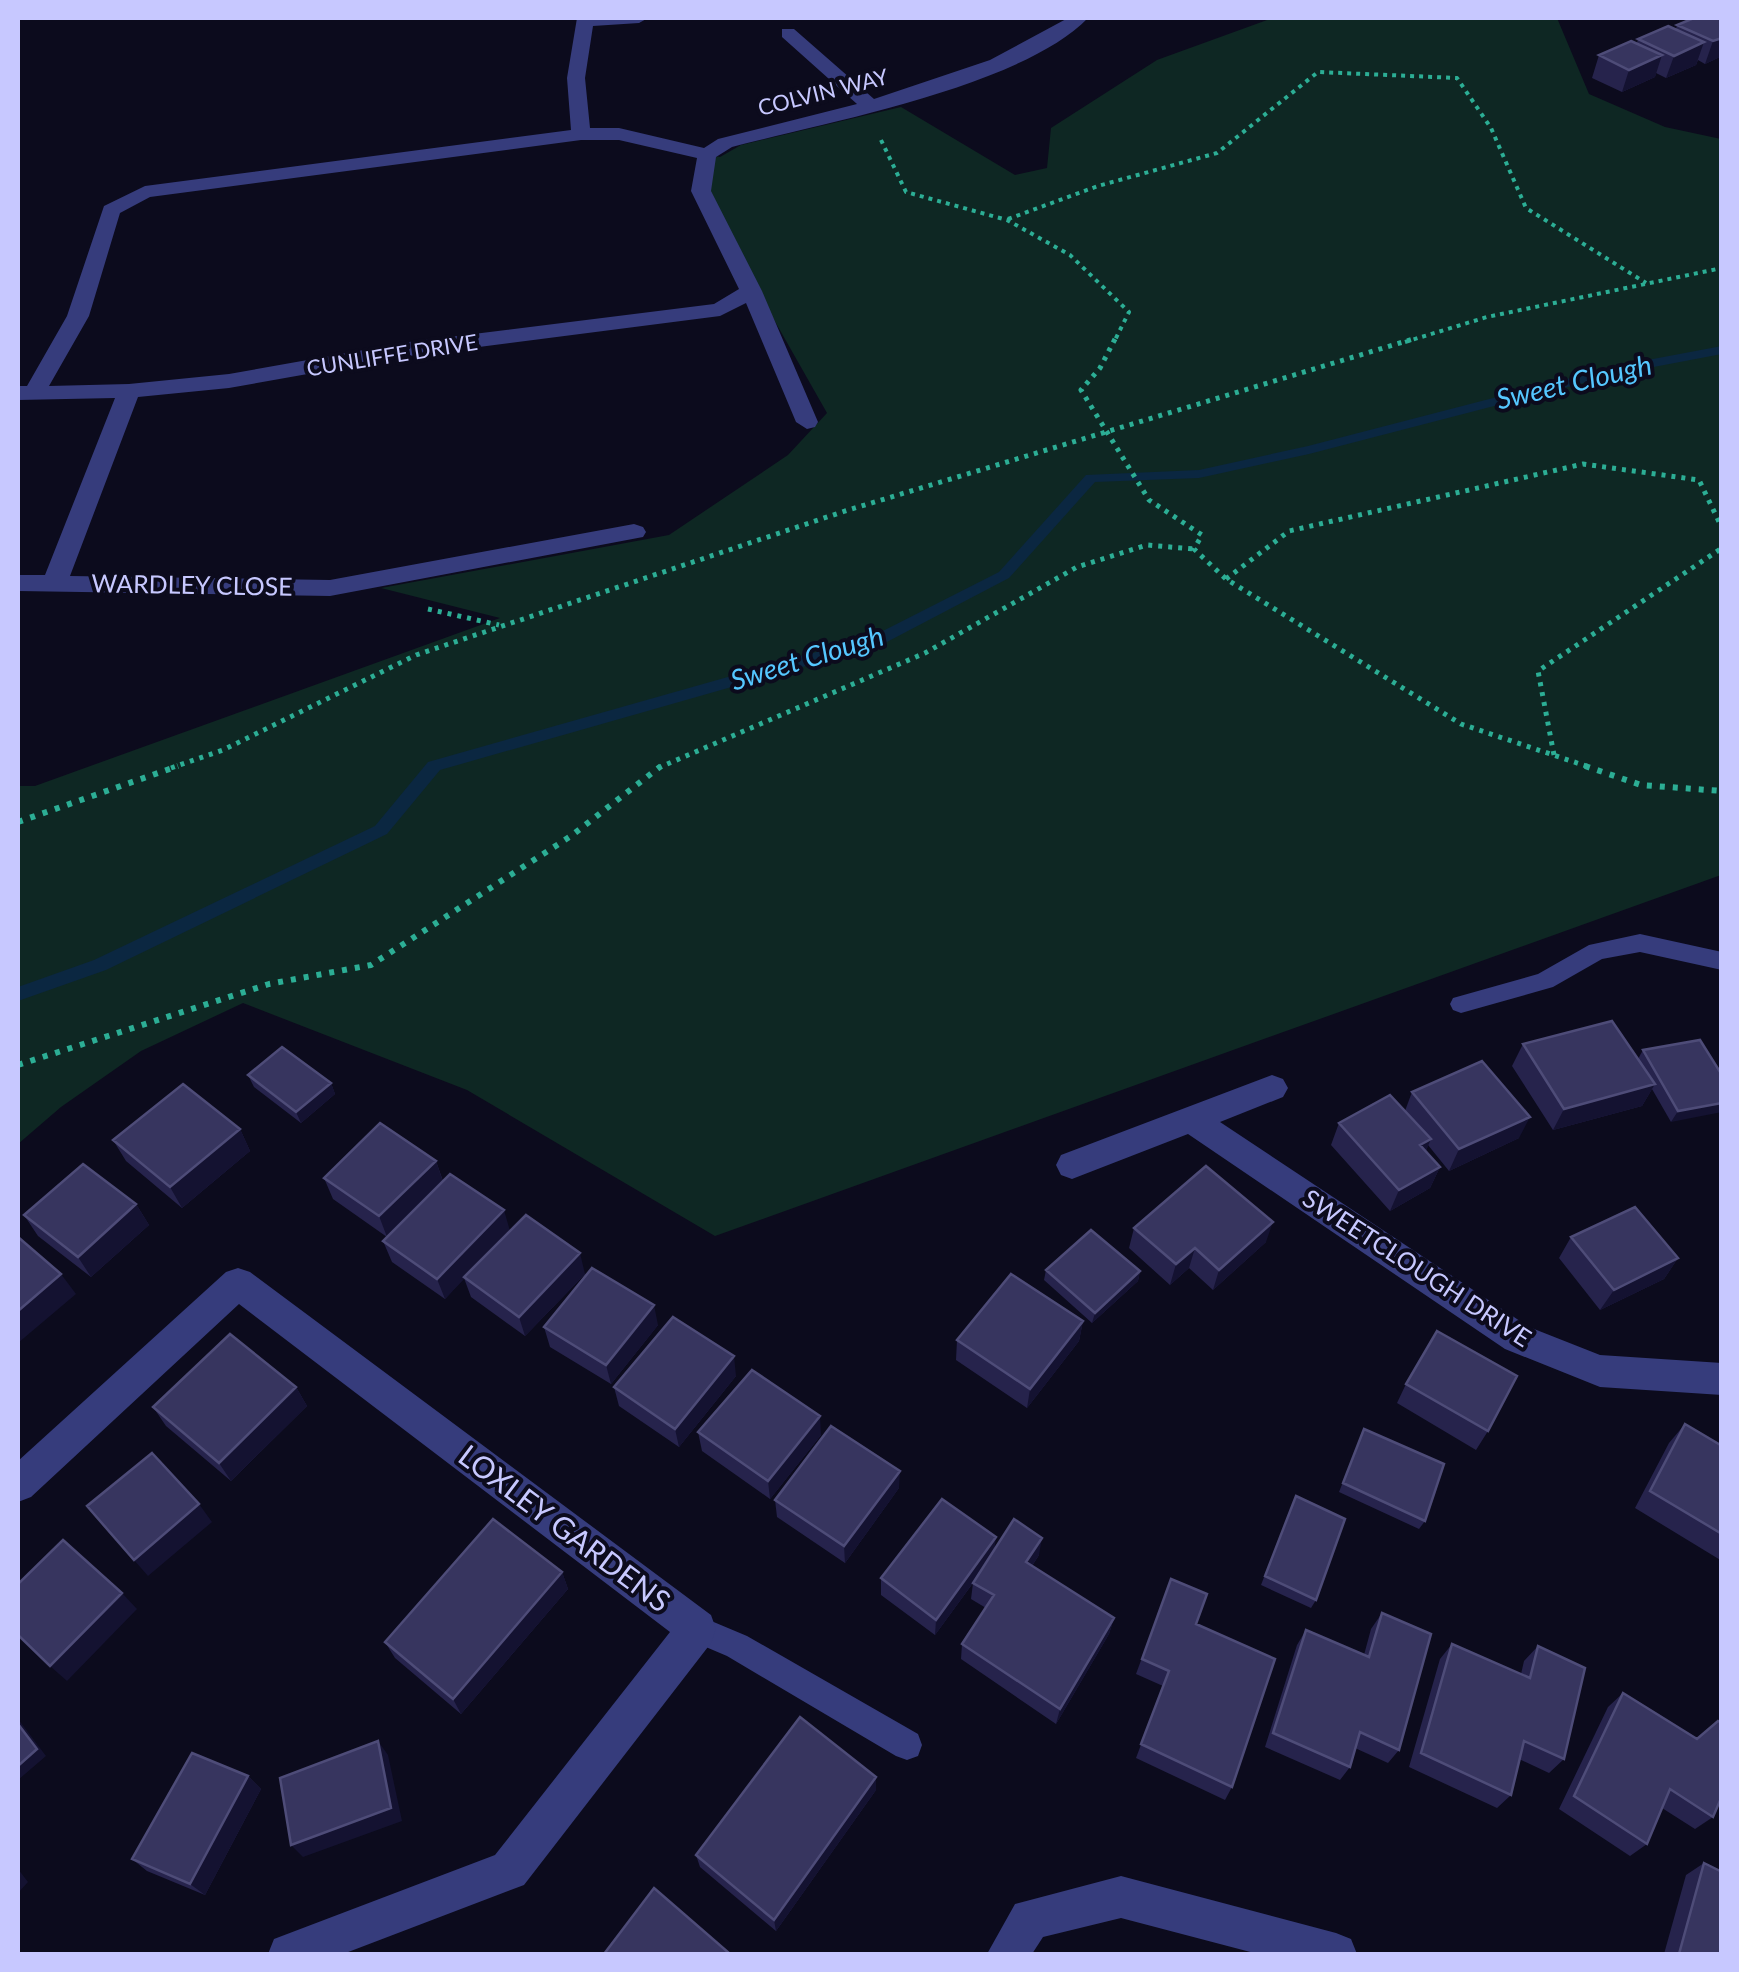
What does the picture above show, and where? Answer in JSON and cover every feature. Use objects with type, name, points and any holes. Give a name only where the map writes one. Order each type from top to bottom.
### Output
[{"type":"street","points":[[581,134],[576,78],[585,19],[638,18]]},
{"type":"street","name":"COLVIN WAY","points":[[706,154],[750,136],[874,108],[996,66],[1041,44],[1077,18]]},
{"type":"street","points":[[788,32],[874,108]]},
{"type":"street","points":[[26,393],[78,316],[111,210],[130,198],[177,185],[581,134],[619,134],[706,154],[700,191],[750,287],[807,422]]},
{"type":"street","name":"CUNLIFFE DRIVE","points":[[26,393],[130,391],[228,382],[409,349],[702,313],[734,305],[750,287]]},
{"type":"street","name":"WARDLEY CLOSE","points":[[55,582],[130,391]]},
{"type":"street","name":"WARDLEY CLOSE","points":[[18,583],[330,588],[634,532]]},
{"type":"street","points":[[1072,1165],[1272,1088]]},
{"type":"street","name":"SWEETCLOUGH DRIVE","points":[[1190,1119],[1517,1338],[1600,1371],[1722,1379]]},
{"type":"street","name":"LOXLEY GARDENS","points":[[18,1485],[238,1283],[697,1629]]},
{"type":"street","points":[[289,1954],[509,1870],[697,1629]]},
{"type":"street","points":[[1008,1954],[1030,1920],[1121,1896],[1336,1954]]},
{"type":"lane","points":[[1460,1004],[1546,981],[1597,952],[1640,943],[1722,961]]},
{"type":"lane","points":[[697,1629],[738,1646],[907,1745]]},
{"type":"path","points":[[1007,220],[1098,186],[1216,153],[1318,72],[1457,78],[1491,128],[1526,208],[1647,284]]},
{"type":"path","points":[[874,108],[884,152],[906,192],[1007,220],[1070,255],[1130,312],[1100,368],[1081,390],[1149,500],[1202,535],[1194,549]]},
{"type":"path","points":[[18,822],[223,750],[416,655],[846,511],[1486,317],[1722,268]]},
{"type":"path","points":[[1226,579],[1289,531],[1582,464],[1699,480],[1722,528]]},
{"type":"path","points":[[18,1065],[269,984],[371,966],[571,836],[666,762],[925,653],[1077,567],[1146,545],[1194,549],[1226,579],[1461,724],[1642,785],[1722,792]]},
{"type":"path","points":[[1554,755],[1538,671],[1722,548]]},
{"type":"green space","points":[[1273,18],[1557,18],[1589,94],[1665,127],[1721,139],[1721,875],[715,1236],[467,1090],[243,1003],[141,1051],[61,1107],[18,1144],[18,786],[35,786],[500,618],[381,588],[669,535],[788,455],[827,413],[701,191],[707,155],[720,157],[741,145],[901,107],[1015,175],[1047,168],[1051,128],[1157,60]]},
{"type":"building","points":[[1694,18],[1722,18],[1722,38],[1713,41],[1677,25]]},
{"type":"building","points":[[1668,26],[1704,42],[1674,56],[1638,39]]},
{"type":"building","points":[[1631,41],[1662,55],[1629,70],[1599,55]]},
{"type":"building","points":[[1612,1021],[1655,1084],[1564,1109],[1523,1044]]},
{"type":"building","points":[[1700,1040],[1722,1075],[1722,1103],[1678,1111],[1643,1050]]},
{"type":"building","points":[[282,1047],[331,1083],[296,1112],[248,1075]]},
{"type":"building","points":[[1482,1061],[1530,1117],[1459,1149],[1412,1092]]},
{"type":"building","points":[[183,1084],[240,1129],[170,1187],[113,1140]]},
{"type":"building","points":[[1390,1095],[1431,1139],[1420,1145],[1440,1167],[1399,1190],[1339,1123]]},
{"type":"building","points":[[380,1123],[436,1161],[379,1216],[324,1178]]},
{"type":"building","points":[[83,1164],[136,1204],[78,1257],[24,1215]]},
{"type":"building","points":[[1206,1166],[1273,1222],[1219,1270],[1195,1248],[1176,1264],[1134,1228]]},
{"type":"building","points":[[450,1174],[504,1210],[437,1279],[383,1241]]},
{"type":"building","points":[[1635,1207],[1678,1258],[1614,1290],[1571,1237]]},
{"type":"building","points":[[526,1215],[580,1253],[519,1317],[464,1277]]},
{"type":"building","points":[[1091,1230],[1140,1271],[1095,1313],[1046,1270]]},
{"type":"building","points":[[18,1237],[61,1274],[18,1311]]},
{"type":"building","points":[[592,1268],[654,1305],[606,1365],[544,1327]]},
{"type":"building","points":[[1011,1274],[1083,1321],[1030,1389],[957,1340]]},
{"type":"building","points":[[673,1317],[734,1356],[675,1429],[614,1387]]},
{"type":"building","points":[[1437,1331],[1517,1376],[1488,1431],[1406,1384]]},
{"type":"building","points":[[230,1334],[296,1387],[219,1463],[153,1407]]},
{"type":"building","points":[[752,1370],[820,1416],[768,1481],[698,1432]]},
{"type":"building","points":[[1685,1424],[1722,1446],[1722,1534],[1650,1491]]},
{"type":"building","points":[[831,1426],[900,1471],[844,1546],[775,1500]]},
{"type":"building","points":[[1364,1429],[1444,1464],[1425,1521],[1343,1483]]},
{"type":"building","points":[[152,1453],[199,1504],[134,1560],[87,1506]]},
{"type":"building","points":[[1296,1496],[1345,1519],[1316,1600],[1265,1576]]},
{"type":"building","points":[[942,1499],[996,1537],[936,1620],[881,1578]]},
{"type":"building","points":[[493,1519],[562,1572],[453,1699],[385,1642]]},
{"type":"building","points":[[1014,1519],[1042,1538],[1026,1562],[1114,1618],[1060,1709],[962,1644],[994,1595],[973,1583]]},
{"type":"building","points":[[63,1540],[122,1593],[50,1666],[18,1635],[18,1584]]},
{"type":"building","points":[[1171,1579],[1207,1594],[1196,1624],[1275,1659],[1232,1787],[1141,1744],[1169,1671],[1142,1659]]},
{"type":"building","points":[[1382,1613],[1431,1634],[1399,1750],[1360,1732],[1350,1767],[1273,1733],[1306,1630],[1369,1657]]},
{"type":"building","points":[[1452,1644],[1530,1678],[1538,1646],[1585,1668],[1564,1759],[1524,1741],[1511,1795],[1421,1753]]},
{"type":"building","points":[[1623,1693],[1697,1739],[1718,1721],[1722,1723],[1722,1796],[1713,1817],[1670,1789],[1647,1844],[1574,1796]]},
{"type":"building","points":[[800,1717],[876,1777],[774,1920],[696,1855]]},
{"type":"building","points":[[18,1724],[37,1749],[18,1766]]},
{"type":"building","points":[[378,1741],[391,1808],[291,1845],[280,1778]]},
{"type":"building","points":[[192,1753],[248,1776],[190,1884],[132,1859]]},
{"type":"building","points":[[1704,1863],[1722,1872],[1722,1954],[1679,1954]]},
{"type":"building","points":[[654,1888],[729,1953],[604,1954]]},
{"type":"waterway","name":"Sweet Clough","points":[[18,994],[100,965],[381,830],[434,766],[878,640],[1004,575],[1091,478],[1199,474],[1309,450],[1621,369],[1722,350]]}]
